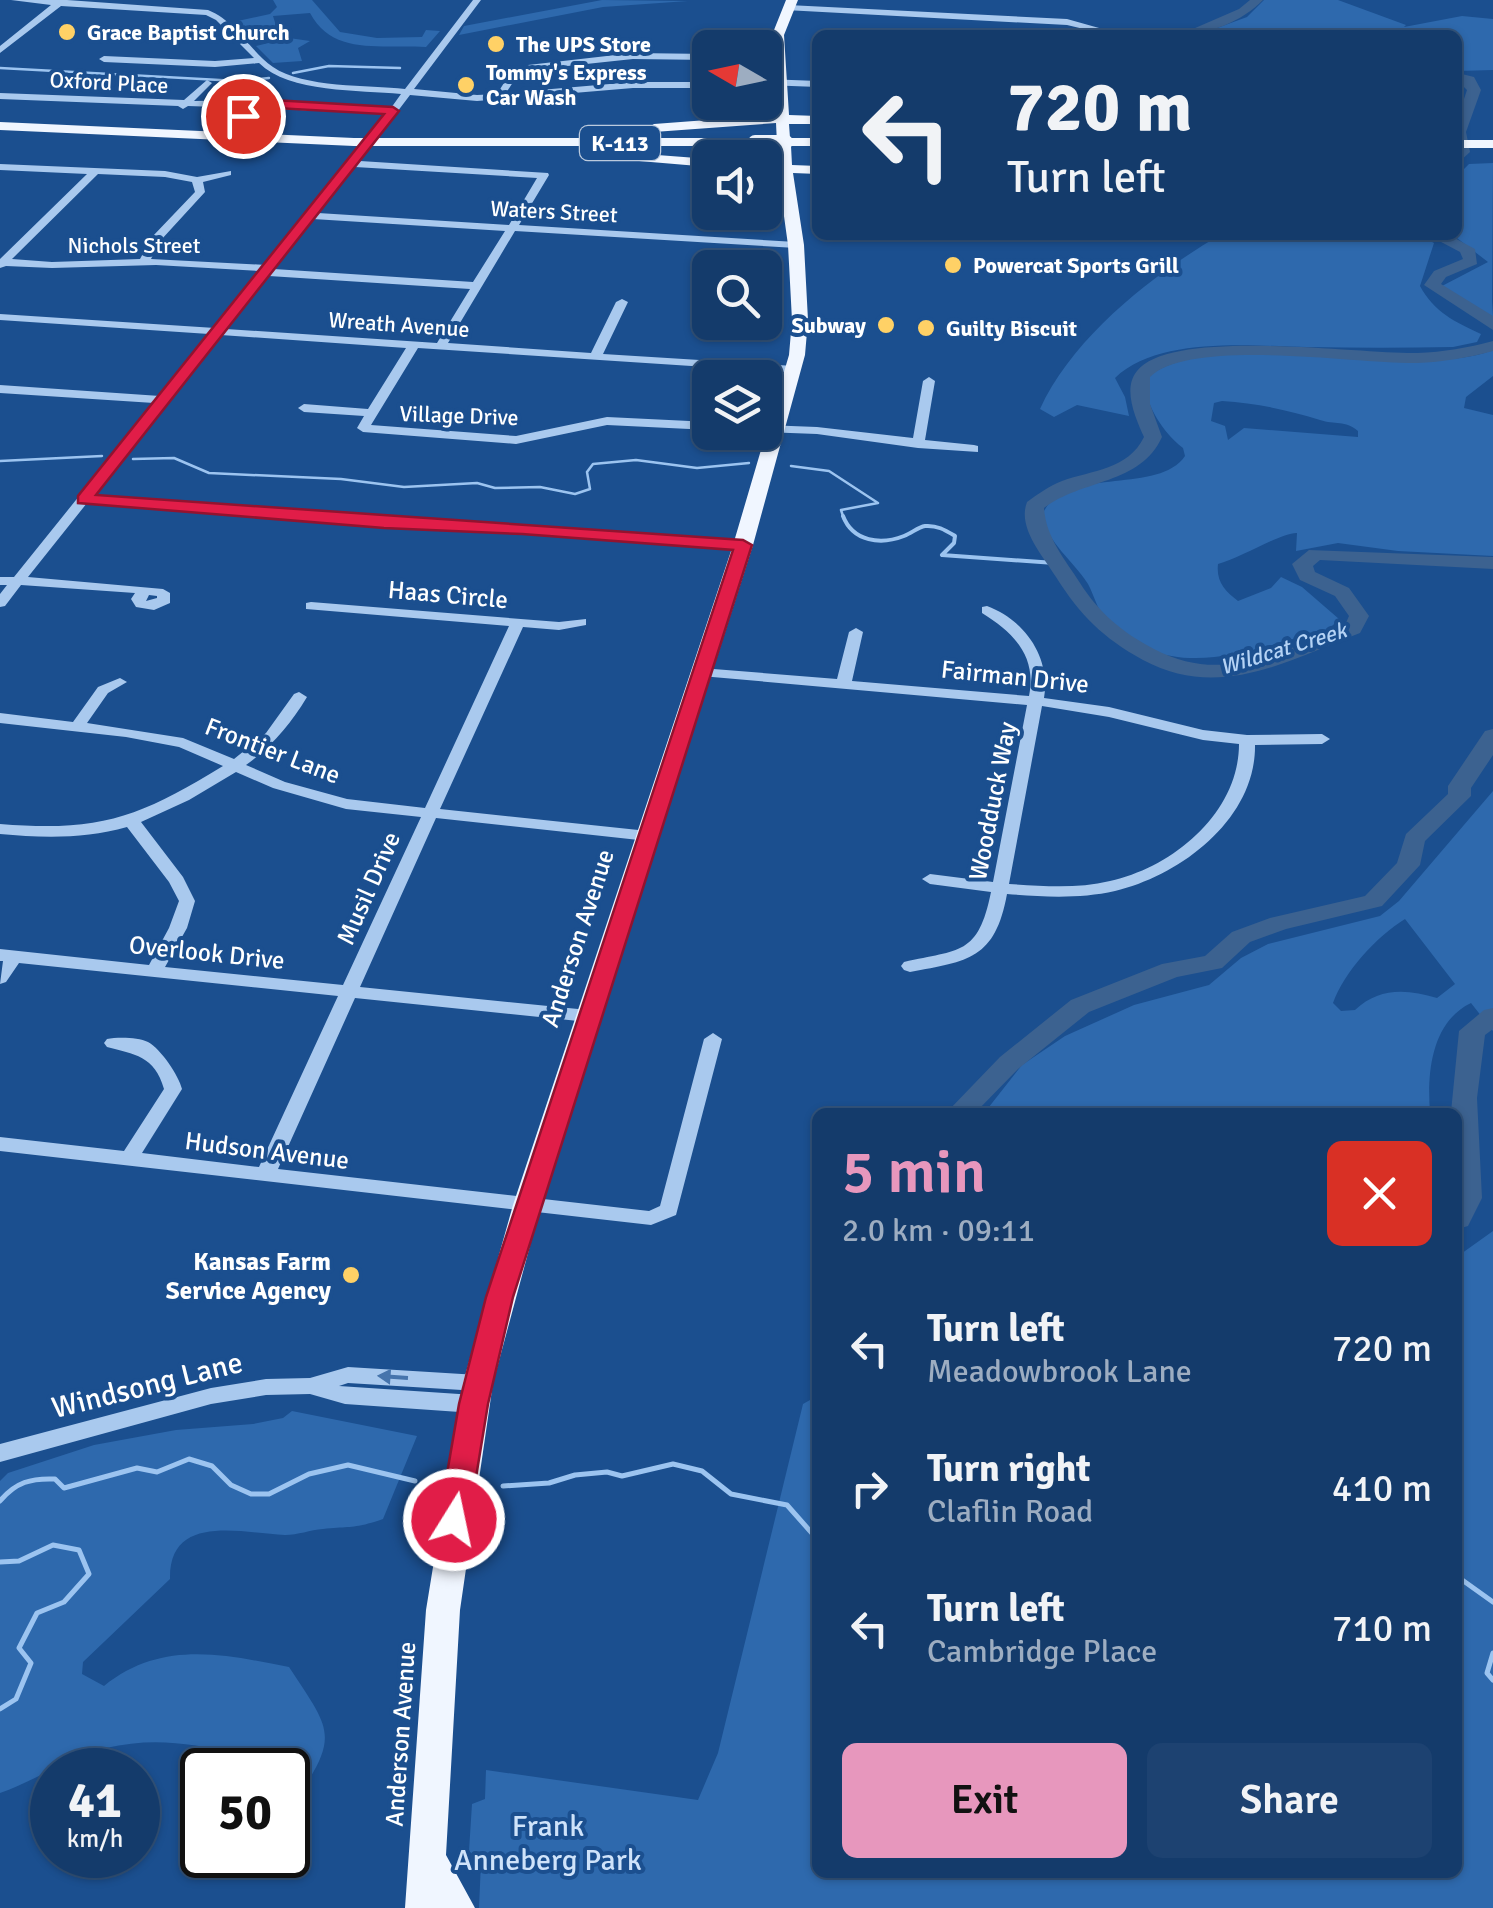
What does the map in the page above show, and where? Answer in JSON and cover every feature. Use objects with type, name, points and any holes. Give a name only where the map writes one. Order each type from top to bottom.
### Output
[{"type":"main road","name":"Anderson Avenue","points":[[778,30],[790,4]]},
{"type":"main road","name":"Anderson Avenue","points":[[782,83],[785,170],[796,245],[800,324],[794,370],[782,402]]},
{"type":"main road","points":[[484,144],[812,120]]},
{"type":"main road","name":"K-113","points":[[0,126],[370,142],[812,142]]},
{"type":"main road","points":[[484,144],[692,161]]},
{"type":"main road","points":[[1462,144],[1493,144]]},
{"type":"main road","points":[[782,170],[812,170]]},
{"type":"main road","name":"Anderson Avenue","points":[[424,1908],[442,1624],[454,1520],[476,1393],[528,1205],[743,545],[767,450]]},
{"type":"main road","points":[[427,1856],[456,1908]]},
{"type":"street","points":[[15,0],[195,10],[216,16],[277,74],[293,80],[499,97],[633,85],[692,85]]},
{"type":"street","points":[[0,604],[353,164],[477,0]]},
{"type":"street","points":[[939,16],[943,0]]},
{"type":"street","points":[[0,50],[62,1]]},
{"type":"street","points":[[790,4],[1067,22],[1100,30]]},
{"type":"street","points":[[212,30],[229,28]]},
{"type":"street","points":[[0,32],[21,33]]},
{"type":"street","points":[[499,97],[517,73],[539,66],[634,56],[692,57]]},
{"type":"street","points":[[104,58],[215,64],[261,60]]},
{"type":"street","name":"Oxford Place","points":[[0,96],[184,106],[207,83]]},
{"type":"street","points":[[782,83],[812,84]]},
{"type":"street","points":[[184,106],[255,103],[393,111]]},
{"type":"street","points":[[234,125],[255,103]]},
{"type":"street","points":[[353,164],[544,175],[440,346]]},
{"type":"street","points":[[0,167],[96,170],[197,180],[227,173]]},
{"type":"street","points":[[1,263],[96,170]]},
{"type":"street","points":[[144,262],[156,239],[200,192],[197,180]]},
{"type":"street","name":"Waters Street","points":[[310,216],[796,245]]},
{"type":"street","name":"Nichols Street","points":[[1,263],[144,262],[476,286]]},
{"type":"street","points":[[595,357],[622,302]]},
{"type":"street","name":"Wreath Avenue","points":[[0,317],[794,370]]},
{"type":"street","name":"Village Drive","points":[[414,345],[363,424],[371,432],[484,439],[540,437],[608,421],[692,425]]},
{"type":"street","points":[[918,444],[929,381]]},
{"type":"street","points":[[0,388],[163,400]]},
{"type":"street","points":[[304,408],[370,412]]},
{"type":"street","points":[[782,429],[841,431],[974,449]]},
{"type":"street","points":[[84,499],[384,523],[522,528],[743,545]]},
{"type":"street","points":[[0,580],[145,590]]},
{"type":"street","name":"Haas Circle","points":[[312,606],[559,626],[581,622]]},
{"type":"street","name":"Woodduck Way","points":[[910,966],[958,956],[983,943],[994,919],[1040,678],[1036,657],[1007,622],[987,610]]},
{"type":"street","name":"Musil Drive","points":[[265,1174],[518,622]]},
{"type":"street","points":[[844,685],[856,632]]},
{"type":"street","name":"Fairman Drive","points":[[701,672],[1037,700],[1203,735],[1248,740],[1322,739]]},
{"type":"street","points":[[77,727],[103,690],[120,682]]},
{"type":"street","points":[[0,829],[65,834],[132,822],[168,806],[236,765],[276,735],[299,698]]},
{"type":"street","name":"Frontier Lane","points":[[0,718],[164,738],[317,797],[429,815],[648,836]]},
{"type":"street","points":[[930,879],[1074,894],[1114,888],[1156,872],[1194,846],[1234,803],[1246,778],[1248,740]]},
{"type":"street","points":[[132,822],[178,881],[187,901],[178,928],[154,971]]},
{"type":"street","points":[[0,978],[7,956]]},
{"type":"street","name":"Overlook Drive","points":[[7,956],[588,1016]]},
{"type":"street","name":"Hudson Avenue","points":[[0,1144],[651,1218],[668,1210],[713,1039]]},
{"type":"street","points":[[113,1043],[143,1047],[170,1078],[173,1089],[129,1159]]},
{"type":"street","name":"Windsong Lane","points":[[0,1453],[212,1396],[266,1387],[310,1386],[345,1396],[476,1393]]},
{"type":"green space","points":[[273,0],[312,0],[340,32],[377,38],[422,37],[426,30],[440,31],[426,47],[359,45],[331,36],[310,13],[273,16],[279,35],[247,38],[233,22],[270,14],[277,7]]},
{"type":"green space","points":[[602,0],[688,1],[603,7],[459,35],[464,26]]},
{"type":"green space","points":[[1264,0],[1338,0],[1404,27],[1462,16],[1493,19],[1493,70],[1462,71],[1462,30],[1212,30],[1247,17]]},
{"type":"green space","points":[[289,38],[310,41],[298,48],[302,61],[273,63],[256,46]]},
{"type":"green space","points":[[1493,163],[1493,317],[1442,286],[1488,262],[1459,240],[1462,171],[1469,164]]},
{"type":"green space","points":[[1212,240],[1429,240],[1434,243],[1420,286],[1439,309],[1481,334],[1477,342],[1453,347],[1233,345],[1180,349],[1155,355],[1115,378],[1129,416],[1077,405],[1054,417],[1040,409],[1072,357],[1117,310]]},
{"type":"green space","points":[[1493,350],[1493,376],[1466,397],[1464,408],[1493,415],[1493,556],[1338,543],[1296,551],[1297,533],[1218,564],[1222,586],[1238,601],[1271,588],[1281,577],[1302,587],[1339,619],[1329,629],[1213,657],[1184,658],[1156,652],[1130,640],[1105,618],[1088,584],[1045,525],[1042,515],[1054,499],[1070,490],[1154,475],[1172,468],[1185,456],[1183,448],[1157,418],[1142,383],[1169,365],[1207,356],[1255,354],[1457,358]],"holes":[[[1222,401],[1344,424],[1358,431],[1358,437],[1244,428],[1228,440],[1225,426],[1211,421],[1214,403]]]},
{"type":"green space","points":[[1493,791],[1493,1031],[1471,1003],[1447,1023],[1434,1050],[1430,1108],[988,1108],[1022,1065],[1065,1036],[1134,1005],[1209,985],[1241,958],[1268,944],[1380,916],[1399,901]],"holes":[[[1405,919],[1455,984],[1437,998],[1394,992],[1374,997],[1355,1010],[1341,1011],[1333,1003],[1363,956]]]},
{"type":"green space","name":"Frank Anneberg Park","points":[[1493,1231],[1493,1908],[479,1908],[481,1862],[469,1851],[472,1804],[485,1799],[486,1770],[698,1800],[718,1753],[803,1404],[812,1399],[812,1878],[1462,1878],[1462,1253]]},
{"type":"green space","points":[[292,1411],[417,1436],[383,1519],[290,1535],[229,1531],[194,1536],[181,1544],[173,1558],[170,1579],[83,1662],[82,1674],[104,1686],[148,1662],[193,1654],[289,1667],[314,1706],[325,1733],[319,1761],[310,1777],[310,1748],[208,1748],[156,1742],[110,1748],[30,1748],[30,1781],[0,1793],[0,1481],[8,1473],[94,1445],[176,1430],[283,1418]]},
{"type":"waterway","name":"Wildcat Creek","points":[[1198,30],[1243,12],[1257,0]]},
{"type":"waterway","points":[[293,73],[329,66],[400,68]]},
{"type":"waterway","points":[[0,68],[238,81],[269,78]]},
{"type":"waterway","name":"Wildcat Creek","points":[[1462,78],[1469,80],[1474,90],[1462,124]]},
{"type":"waterway","name":"Wildcat Creek","points":[[1462,147],[1462,153]]},
{"type":"waterway","name":"Wildcat Creek","points":[[1447,240],[1467,249],[1471,261],[1440,274],[1432,285],[1474,308],[1493,325]]},
{"type":"waterway","name":"Wildcat Creek","points":[[1493,346],[1460,355],[1416,358],[1255,351],[1169,358],[1141,377],[1141,404],[1153,437],[1139,458],[1118,470],[1064,487],[1034,506],[1037,528],[1046,546],[1101,624],[1120,639],[1168,664],[1201,673],[1268,661],[1353,629],[1359,616],[1342,592],[1307,576],[1302,564],[1316,554],[1493,563]]},
{"type":"waterway","points":[[0,461],[102,456]]},
{"type":"waterway","points":[[133,459],[174,458],[209,473],[341,479],[404,487],[477,483],[495,488],[540,487],[575,494],[590,489],[587,472],[593,464],[636,460],[697,468],[749,463]]},
{"type":"waterway","points":[[791,466],[829,471],[878,503],[841,510],[843,516]]},
{"type":"waterway","points":[[843,516],[854,531],[869,539],[895,539],[933,526],[955,536],[954,543],[942,555],[1055,563]]},
{"type":"waterway","name":"Wildcat Creek","points":[[964,1108],[1009,1063],[1080,1006],[1171,970],[1213,962],[1241,937],[1279,923],[1373,901],[1408,865],[1414,839],[1460,796],[1459,786],[1467,780],[1493,736]]},
{"type":"waterway","name":"Wildcat Creek","points":[[1462,1211],[1468,1198],[1464,1098],[1472,1031],[1493,1016]]},
{"type":"waterway","points":[[0,1501],[18,1485],[31,1481],[55,1479],[64,1488],[137,1468],[157,1472],[189,1459],[212,1466],[231,1485],[251,1494],[269,1494],[309,1474],[348,1465],[415,1481]]},
{"type":"waterway","points":[[503,1486],[549,1483],[575,1475],[607,1472],[622,1476],[673,1464],[702,1471],[731,1494],[787,1505],[812,1533]]},
{"type":"waterway","points":[[0,1562],[19,1561],[53,1545],[79,1550],[89,1574],[64,1602],[37,1613],[19,1648],[31,1663],[16,1699],[0,1709]]},
{"type":"waterway","points":[[1462,1580],[1493,1602]]},
{"type":"waterway","points":[[1493,1653],[1487,1673],[1493,1680]]},
{"type":"place","name":"Grace Baptist Church","points":[[67,32]]},
{"type":"place","name":"The UPS Store","points":[[496,44]]},
{"type":"place","name":"Tommy's Express Car Wash","points":[[466,85]]},
{"type":"place","name":"Powercat Sports Grill","points":[[953,265]]},
{"type":"place","name":"Subway","points":[[886,325]]},
{"type":"place","name":"Guilty Biscuit","points":[[926,328]]},
{"type":"place","name":"Kansas Farm Service Agency","points":[[351,1275]]},
{"type":"route","points":[[243,116],[255,103],[393,111],[84,499],[384,523],[522,528],[743,545],[500,1297],[474,1404],[454,1520]]}]
